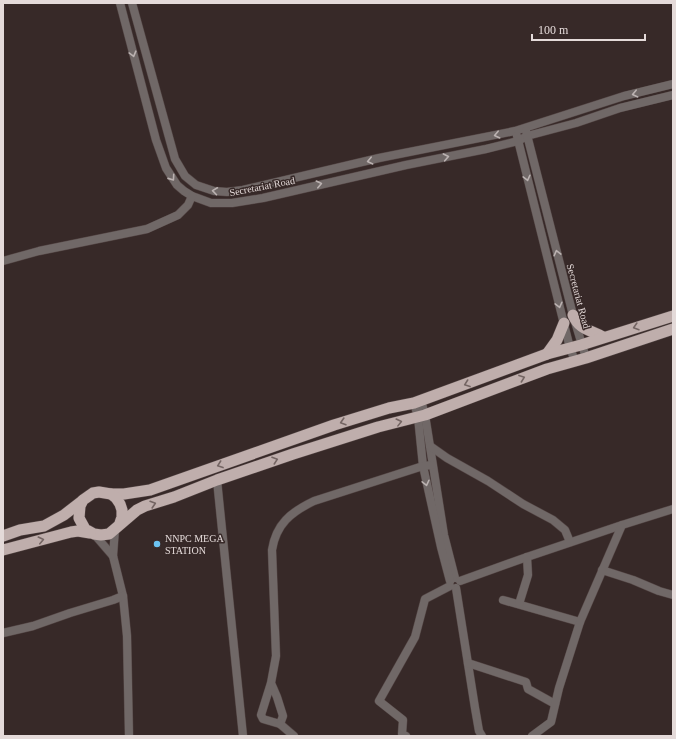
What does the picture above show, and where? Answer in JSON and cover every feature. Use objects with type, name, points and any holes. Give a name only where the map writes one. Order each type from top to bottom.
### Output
[{"type":"highway","points":[[573,315],[580,326],[584,329],[595,332],[603,337]]},
{"type":"highway","points":[[3,536],[20,530],[44,526],[64,515],[93,493],[134,493],[150,490],[334,425],[389,408],[418,402],[546,354],[581,345],[673,316]]},
{"type":"highway","points":[[546,354],[558,340],[564,323]]},
{"type":"highway","points":[[3,550],[71,532],[78,531],[101,535],[109,534],[137,510],[145,506],[292,454],[378,427],[421,416],[547,369],[580,360],[673,329]]},
{"type":"highway","points":[[110,494],[116,498],[122,510],[122,517],[117,526]]},
{"type":"highway","points":[[83,500],[80,506],[79,518],[81,524],[92,533]]},
{"type":"street","name":"Secretariat Road","points":[[120,3],[162,160],[177,185],[184,191],[203,201],[220,204],[248,201],[518,141],[526,132],[624,96],[673,84]]},
{"type":"street","name":"Secretariat Road","points":[[132,3],[175,159],[180,170],[189,180],[196,185],[214,191],[227,192],[259,187],[379,158],[515,131],[526,132],[576,123],[620,108],[673,95]]},
{"type":"street","points":[[129,39],[140,36]]},
{"type":"street","name":"Secretariat Road","points":[[515,131],[570,348],[580,360]]},
{"type":"street","name":"Secretariat Road","points":[[526,132],[581,345],[580,360]]},
{"type":"street","points":[[3,261],[38,251],[147,229],[178,215],[188,206],[192,196]]},
{"type":"street","points":[[418,402],[430,446],[444,535],[454,582],[479,731],[485,736]]},
{"type":"street","points":[[421,416],[422,466],[441,547],[454,582]]},
{"type":"street","points":[[430,446],[523,504],[553,520],[565,530],[570,542]]},
{"type":"street","points":[[294,736],[280,724],[263,719],[261,715],[271,683],[276,656],[272,550],[274,541],[282,524],[298,509],[314,501],[422,466],[432,465]]},
{"type":"street","points":[[217,480],[243,736]]},
{"type":"street","points":[[406,736],[402,734],[403,720],[379,701],[416,637],[425,599],[454,582],[570,542],[673,509]]},
{"type":"street","points":[[532,736],[551,722],[580,622],[622,525]]},
{"type":"street","points":[[117,526],[113,556],[123,596],[127,636],[129,736]]},
{"type":"street","points":[[92,533],[113,556]]},
{"type":"street","points":[[519,604],[528,575],[527,557]]},
{"type":"street","points":[[602,570],[673,595]]},
{"type":"street","points":[[3,633],[33,626],[123,596]]},
{"type":"street","points":[[503,600],[580,622]]},
{"type":"street","points":[[468,663],[526,682],[528,689],[555,704]]},
{"type":"street","points":[[271,683],[283,716],[280,724]]},
{"type":"place","name":"NNPC MEGA STATION","points":[[157,544]]}]
